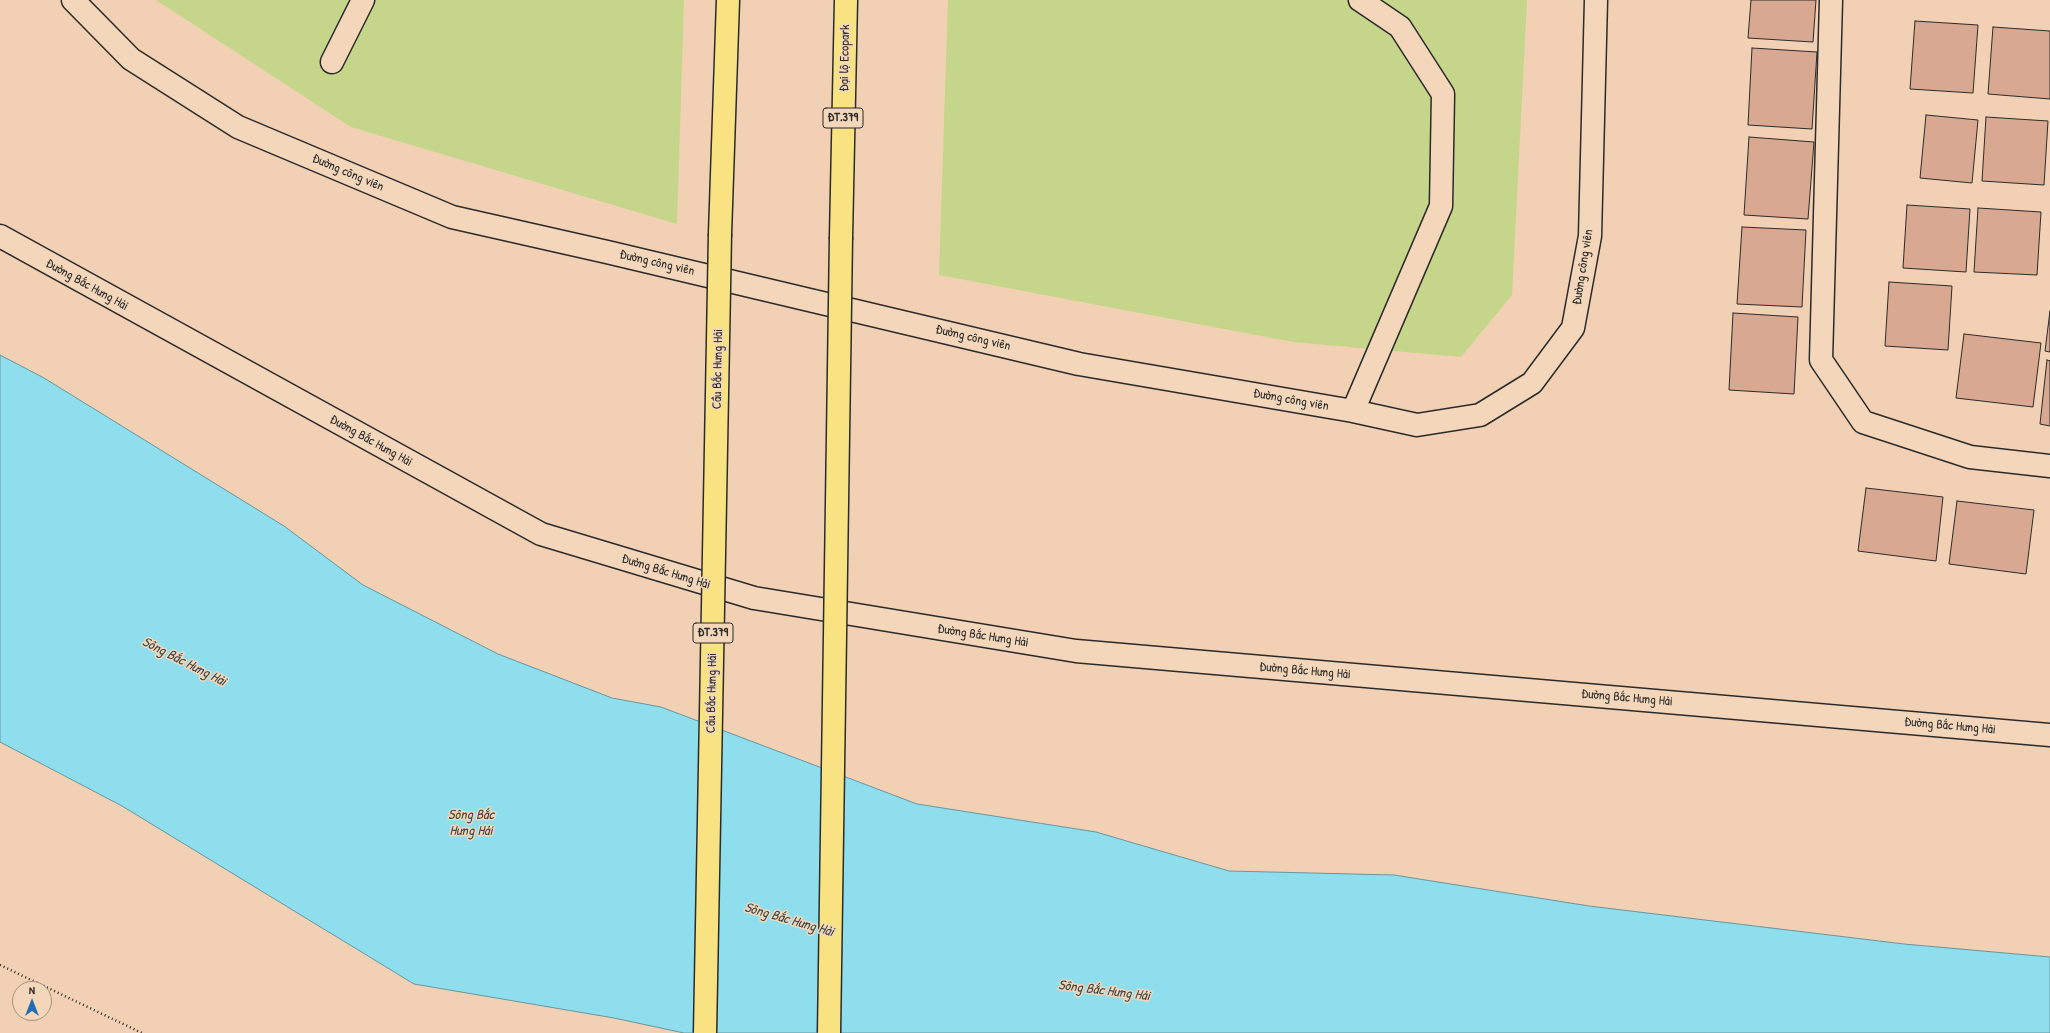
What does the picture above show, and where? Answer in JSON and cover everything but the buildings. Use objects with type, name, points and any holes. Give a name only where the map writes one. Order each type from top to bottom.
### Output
[{"type":"highway","name":"Cầu Bắc Hưng Hải","points":[[706,1033],[720,234],[728,0]]},
{"type":"highway","name":"Đại lộ Ecopark","points":[[829,1033],[846,0]]},
{"type":"street","name":"Đường công viên","points":[[73,0],[131,59],[238,127],[452,217],[684,269],[1079,364],[1353,411],[1417,425],[1480,415],[1532,383],[1573,328],[1590,236],[1596,0]]},
{"type":"street","points":[[332,62],[363,0]]},
{"type":"street","points":[[1353,411],[1441,206],[1443,94],[1400,27],[1360,0]]},
{"type":"street","points":[[1831,0],[1821,360],[1863,422],[1970,457],[2050,466]]},
{"type":"street","name":"Đường Bắc Hưng Hải","points":[[0,236],[541,534],[754,598],[1076,651],[2050,735]]},
{"type":"path","points":[[0,965],[142,1033]]},
{"type":"green space","points":[[156,0],[684,0],[677,224],[351,127]]},
{"type":"green space","points":[[948,0],[1527,0],[1512,295],[1461,357],[1293,342],[939,275]]},
{"type":"water","name":"Sông Bắc Hưng Hải","points":[[0,355],[44,378],[284,526],[363,585],[498,654],[612,698],[661,707],[917,804],[1096,832],[1229,871],[1394,875],[1589,906],[1904,944],[2050,957],[2050,1033],[684,1033],[614,1018],[414,984],[122,806],[0,742]]}]
